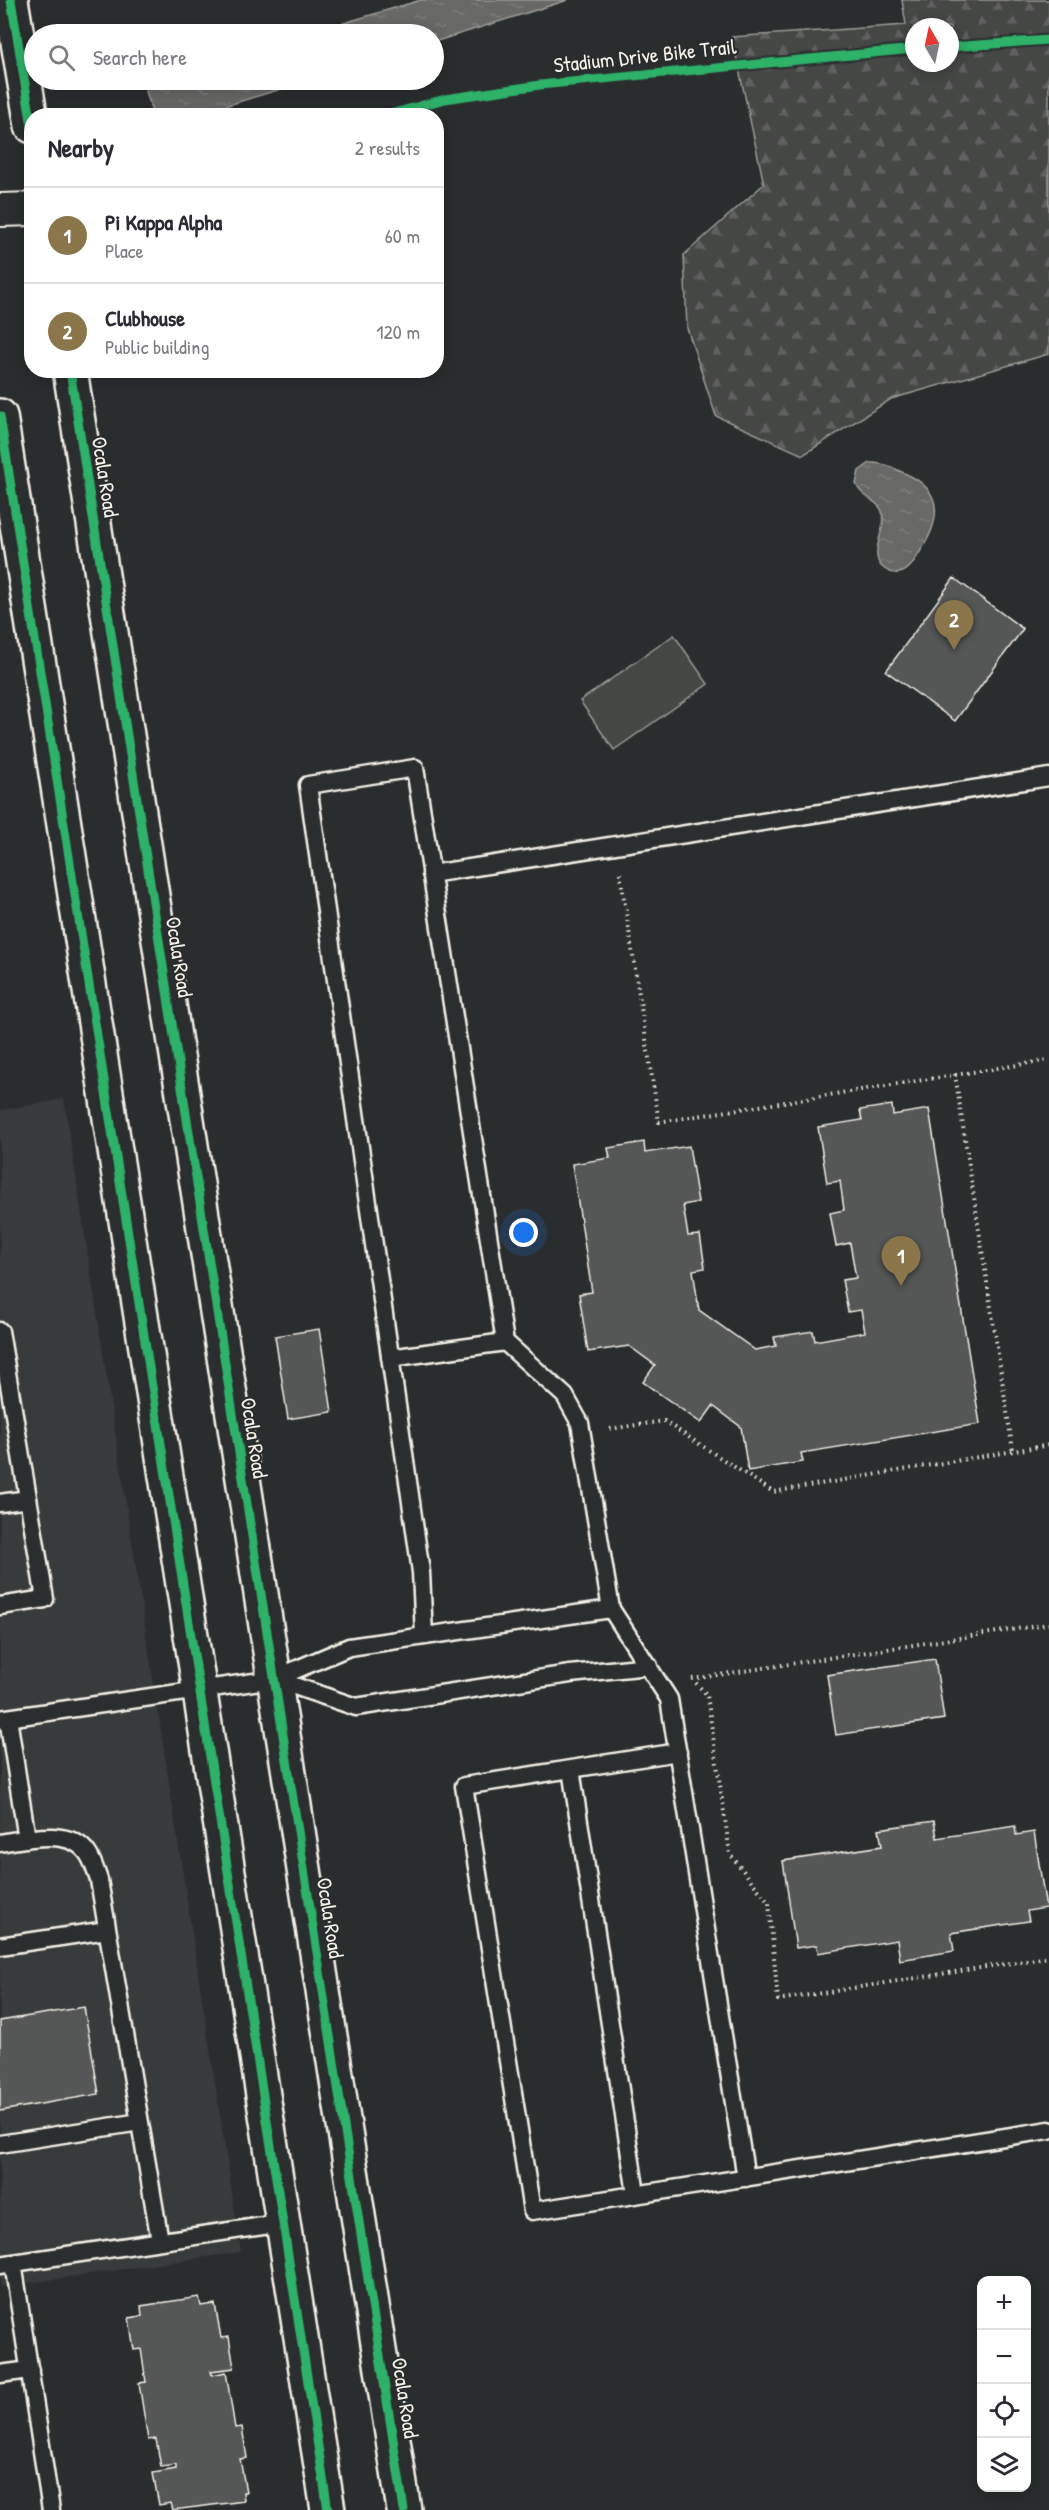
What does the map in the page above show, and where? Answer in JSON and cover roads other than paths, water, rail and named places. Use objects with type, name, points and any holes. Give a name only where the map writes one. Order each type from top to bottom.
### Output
[{"type":"main road","points":[[12,0],[24,76]]},
{"type":"main road","points":[[26,90],[29,108]]},
{"type":"main road","name":"Ocala Road","points":[[71,378],[404,2510]]},
{"type":"main road","points":[[0,416],[328,2510]]},
{"type":"street","points":[[0,210],[24,209]]},
{"type":"lane","points":[[424,1636],[421,1572],[308,785],[415,768],[505,1342],[566,1396],[580,1423],[611,1609],[669,1700],[746,2178]]},
{"type":"lane","points":[[431,874],[1049,777]]},
{"type":"lane","points":[[0,1331],[5,1393],[28,1499],[45,1599],[0,1606]]},
{"type":"lane","points":[[390,1358],[505,1342]]},
{"type":"lane","points":[[0,1503],[28,1499]]},
{"type":"lane","points":[[27,1839],[4,1719],[274,1679],[349,1647],[611,1609]]},
{"type":"lane","points":[[274,1679],[356,1707],[570,1674],[649,1666]]},
{"type":"lane","points":[[678,1752],[464,1786],[532,2211],[1049,2130]]},
{"type":"lane","points":[[571,1768],[636,2194]]},
{"type":"lane","points":[[0,1843],[57,1837],[78,1844],[88,1853],[99,1880],[160,2241]]},
{"type":"lane","points":[[0,1946],[107,1930]]},
{"type":"lane","points":[[0,2144],[140,2122]]},
{"type":"lane","points":[[51,2510],[30,2370],[7,2264],[283,2223]]},
{"type":"lane","points":[[0,2374],[30,2370]]},
{"type":"water","points":[[421,0],[568,0],[444,39],[444,24],[341,24]]},
{"type":"water","points":[[146,90],[278,90],[218,108],[151,108]]},
{"type":"water","points":[[870,463],[879,463],[918,480],[933,498],[935,520],[931,531],[912,564],[899,573],[885,570],[878,561],[877,546],[883,523],[881,509],[861,492],[856,484],[859,471]]},
{"type":"place","name":"Clubhouse","points":[[954,650]]},
{"type":"place","name":"Pi Kappa Alpha","points":[[901,1286]]}]
